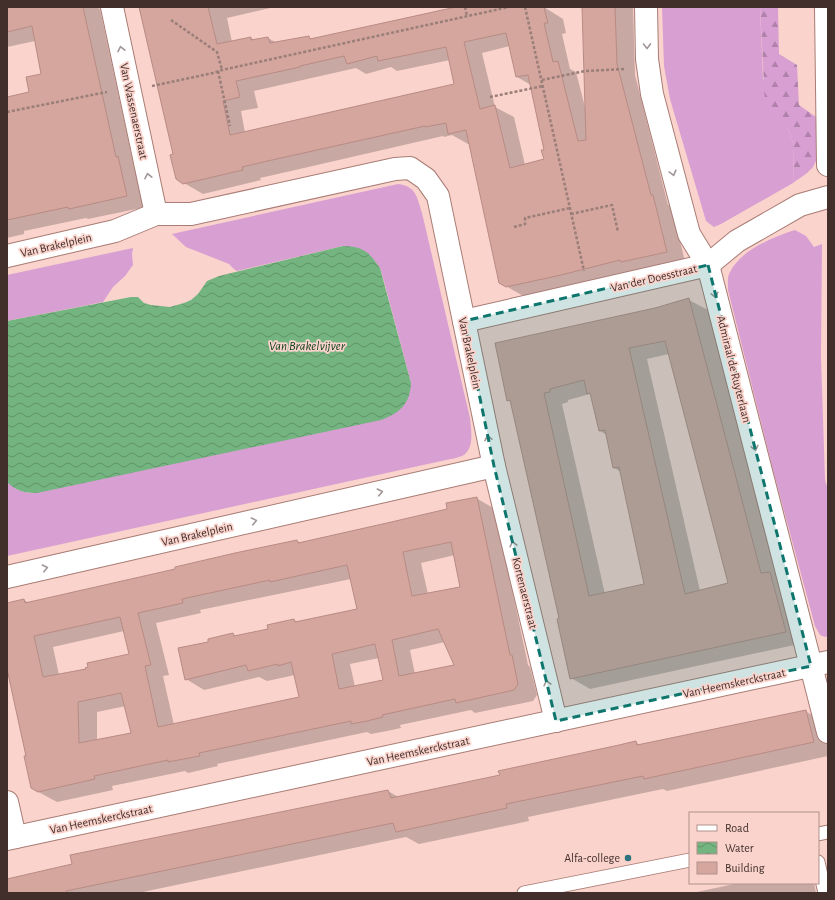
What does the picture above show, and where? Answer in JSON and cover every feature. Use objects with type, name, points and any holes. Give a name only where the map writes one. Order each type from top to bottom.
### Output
[{"type":"street","name":"Van Wassenaerstraat","points":[[112,7],[156,214]]},
{"type":"street","name":"Admiraal de Ruyterlaan","points":[[646,7],[648,68],[652,94],[690,234],[708,265],[820,664],[828,732]]},
{"type":"street","points":[[826,7],[828,165]]},
{"type":"street","name":"Van Brakelplein","points":[[7,256],[115,231],[156,214],[191,214],[395,169],[410,168],[426,179],[438,196],[494,466],[7,577]]},
{"type":"street","name":"Van der Doesstraat","points":[[464,321],[708,265],[737,241],[800,205],[828,197]]},
{"type":"street","name":"Kortenaerstraat","points":[[494,466],[556,721]]},
{"type":"street","name":"Van Heemskerckstraat","points":[[11,838],[820,664]]},
{"type":"street","points":[[7,802],[11,838]]},
{"type":"lane","points":[[524,893],[689,860]]},
{"type":"lane","points":[[819,866],[825,893]]},
{"type":"path","points":[[464,7],[467,16]]},
{"type":"path","points":[[7,112],[220,71],[509,7]]},
{"type":"path","points":[[525,7],[588,293]]},
{"type":"path","points":[[171,20],[217,52],[230,126]]},
{"type":"path","points":[[542,80],[585,71],[648,68]]},
{"type":"path","points":[[490,97],[543,86]]},
{"type":"path","points":[[571,214],[612,205],[618,232]]},
{"type":"path","points":[[514,227],[525,224],[525,218],[570,208]]},
{"type":"highlighted area","points":[[708,265],[811,666],[556,721],[494,466],[464,321]]},
{"type":"green space","points":[[662,7],[760,7],[763,78],[779,119],[789,131],[794,146],[793,183],[714,227],[706,221],[670,99],[664,66]]},
{"type":"green space","points":[[760,7],[778,7],[779,54],[797,65],[799,105],[816,117],[819,142],[816,161],[809,171],[793,183],[794,146],[789,131],[765,105]]},
{"type":"green space","points":[[398,184],[409,187],[415,193],[422,213],[470,418],[471,444],[466,453],[462,456],[454,458],[7,556],[7,482],[18,490],[30,493],[411,383],[380,268],[375,261],[343,246],[237,271],[229,264],[186,247],[172,234]]},
{"type":"green space","points":[[795,230],[806,236],[814,247],[822,244],[821,357],[825,480],[828,490],[828,636],[825,637],[820,635],[815,626],[773,470],[728,290],[729,274],[735,264],[742,257],[758,245],[777,236]]},
{"type":"green space","points":[[133,248],[133,265],[125,276],[113,287],[103,302],[7,321],[7,275]]},
{"type":"water","name":"Van Brakelvijver","points":[[343,246],[356,247],[365,251],[380,268],[411,383],[409,397],[399,411],[381,420],[37,493],[21,491],[14,488],[7,482],[7,321],[131,297],[138,297],[144,303],[151,305],[170,307],[191,300],[198,294],[207,281],[219,276]]},
{"type":"building","points":[[7,7],[83,7],[116,157],[118,156],[127,196],[69,209],[68,207],[7,220],[7,97],[29,92],[26,77],[41,74],[32,26],[7,32]]},
{"type":"building","points":[[139,7],[208,7],[217,44],[251,37],[251,40],[268,37],[270,43],[309,36],[310,39],[456,7],[544,7],[548,23],[544,23],[553,62],[558,61],[578,141],[586,140],[582,7],[615,7],[617,64],[667,252],[621,262],[620,260],[506,287],[499,283],[466,130],[448,134],[446,123],[425,126],[272,160],[242,167],[243,170],[183,184],[176,179],[170,155],[173,154]],"holes":[[[506,33],[516,77],[528,75],[544,150],[541,150],[544,159],[510,168],[495,105],[480,109],[464,42]],[[446,47],[454,84],[230,135],[223,101],[240,97],[236,81],[344,56],[347,64],[377,56],[378,61]]]},
{"type":"building","points":[[689,298],[761,573],[770,572],[786,632],[570,679],[557,619],[559,618],[510,400],[507,401],[495,343],[655,308]],"holes":[[[665,341],[728,583],[685,594],[629,348]],[[584,380],[587,394],[590,393],[599,431],[605,430],[613,468],[619,467],[644,584],[589,596],[544,393],[550,392],[550,389]]]},
{"type":"building","points":[[477,497],[510,655],[512,655],[518,684],[514,690],[456,703],[455,699],[382,715],[383,717],[367,721],[351,724],[351,721],[199,753],[200,756],[168,762],[168,760],[94,776],[95,779],[38,792],[31,788],[24,756],[26,756],[7,669],[7,603],[24,599],[25,603],[175,569],[175,567],[235,553],[297,540],[298,543],[387,523],[447,509],[446,503]],"holes":[[[451,542],[460,587],[412,596],[403,552]],[[347,565],[357,609],[295,622],[294,619],[267,625],[268,629],[234,636],[233,633],[208,639],[208,642],[178,648],[185,680],[246,665],[248,671],[278,664],[278,666],[291,662],[299,697],[158,727],[145,666],[151,665],[138,613],[183,603],[182,599],[270,580],[270,582]],[[120,617],[129,654],[87,663],[88,667],[85,668],[86,669],[43,677],[34,636]],[[438,629],[454,665],[399,676],[392,640]],[[375,644],[383,680],[339,689],[332,654]],[[121,693],[131,733],[79,743],[78,702]]]},
{"type":"building","points":[[806,710],[814,742],[644,779],[643,776],[506,804],[507,808],[396,832],[393,823],[66,891],[67,893],[7,893],[7,879],[72,864],[70,855],[388,790],[391,798],[500,775],[498,771],[636,741],[637,745]]},
{"type":"place","name":"Alfa-college","points":[[628,858]]}]
